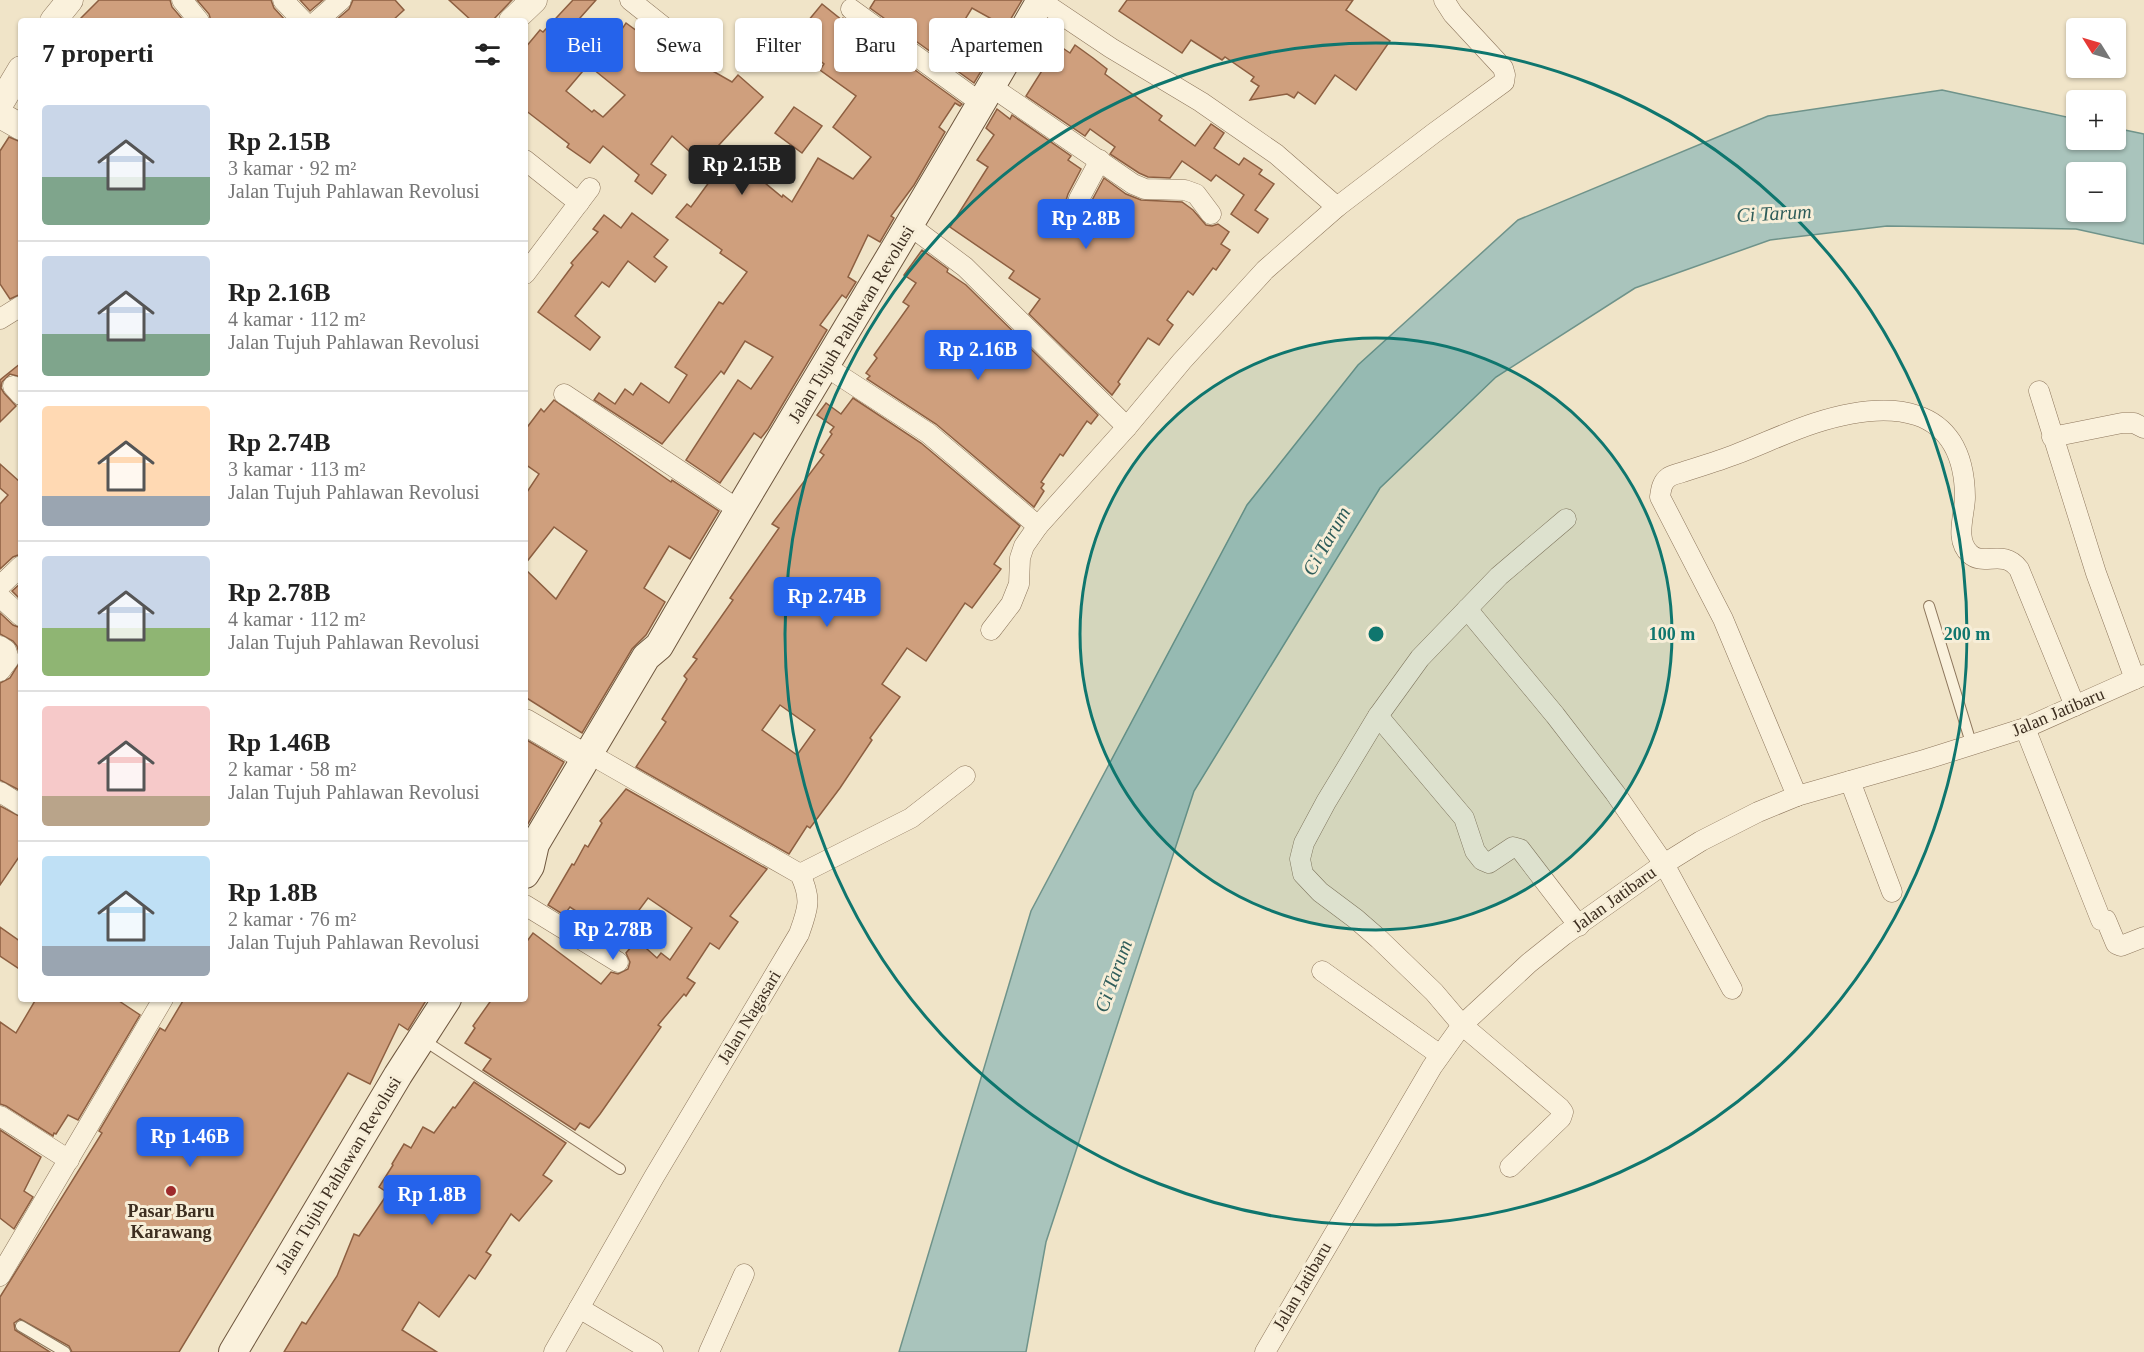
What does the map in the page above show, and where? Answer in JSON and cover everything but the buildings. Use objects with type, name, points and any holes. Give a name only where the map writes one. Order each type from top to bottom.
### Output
[{"type":"main road","name":"Jalan Tujuh Pahlawan Revolusi","points":[[528,867],[535,844],[656,664],[659,646],[987,95],[1041,0]]},
{"type":"main road","name":"Jalan Tujuh Pahlawan Revolusi","points":[[233,1352],[318,1208],[445,1002]]},
{"type":"street","points":[[55,18],[70,0]]},
{"type":"street","points":[[182,0],[197,18]]},
{"type":"street","points":[[283,0],[300,18]]},
{"type":"street","points":[[320,18],[341,0]]},
{"type":"street","points":[[515,18],[534,0]]},
{"type":"street","points":[[630,0],[653,18]]},
{"type":"street","points":[[1041,0],[1111,48],[1200,102],[1266,148],[1337,207]]},
{"type":"street","points":[[991,630],[1011,604],[1019,584],[1020,558],[1024,546],[1038,526],[1265,270],[1337,207],[1504,82],[1503,68],[1453,14],[1444,0]]},
{"type":"street","points":[[851,9],[987,95],[1100,160],[1133,184],[1145,189],[1185,190],[1196,194],[1211,214]]},
{"type":"street","points":[[0,104],[18,74]]},
{"type":"street","points":[[0,115],[18,125]]},
{"type":"street","points":[[1072,221],[1079,199],[1100,160]]},
{"type":"street","points":[[528,162],[584,196],[528,270]]},
{"type":"street","points":[[909,225],[965,267],[1127,427]]},
{"type":"street","points":[[0,319],[18,308]]},
{"type":"street","points":[[825,366],[928,433],[1038,526]]},
{"type":"street","points":[[2039,391],[2096,573],[2139,677]]},
{"type":"street","points":[[564,394],[739,510]]},
{"type":"street","points":[[1797,796],[1723,619],[1660,497],[1661,487],[1669,477],[1816,423],[1878,409],[1906,413],[1931,421],[1949,436],[1958,454],[1964,484],[1962,541],[1970,554],[1980,558],[2002,558],[2014,562],[2019,569],[2075,706]]},
{"type":"street","points":[[2052,437],[2122,423],[2134,423],[2144,428]]},
{"type":"street","points":[[1510,1167],[1545,1135],[1561,1118],[1563,1112],[1556,1103],[1462,1025],[1434,992],[1356,918],[1320,892],[1303,874],[1300,859],[1304,843],[1326,802],[1378,716],[1420,658],[1499,576],[1566,519]]},
{"type":"street","points":[[0,586],[18,569]]},
{"type":"street","points":[[0,597],[18,613]]},
{"type":"street","points":[[1467,609],[1555,715],[1615,793],[1664,864],[1732,989]]},
{"type":"street","points":[[0,646],[9,658],[0,671]]},
{"type":"street","name":"Jalan Jatibaru","points":[[1265,1352],[1323,1250],[1440,1055],[1462,1025],[1529,963],[1664,864],[1701,841],[1758,812],[1797,796],[1972,746],[2025,728],[2139,677]]},
{"type":"street","points":[[1378,716],[1464,819],[1475,851],[1482,860],[1489,863],[1513,847],[1520,849],[1579,926]]},
{"type":"street","points":[[528,724],[800,874],[910,818],[964,776]]},
{"type":"street","points":[[2025,728],[2102,920],[2106,920],[2116,944],[2121,946],[2144,937]]},
{"type":"street","points":[[1850,781],[1892,892]]},
{"type":"street","points":[[0,792],[18,803]]},
{"type":"street","name":"Jalan Nagasari","points":[[554,1352],[799,934],[808,908],[809,896],[800,874]]},
{"type":"street","points":[[528,907],[618,962]]},
{"type":"street","points":[[1322,971],[1440,1055]]},
{"type":"street","points":[[0,1276],[161,1002]]},
{"type":"street","points":[[0,1116],[69,1160]]},
{"type":"street","points":[[709,1352],[744,1274]]},
{"type":"street","points":[[579,1308],[653,1352]]},
{"type":"lane","points":[[1929,606],[1972,746]]},
{"type":"lane","points":[[422,1039],[620,1169]]},
{"type":"lane","points":[[21,1326],[65,1352]]},
{"type":"water","name":"Ci Tarum","points":[[1942,90],[2066,117],[2066,150],[2126,150],[2126,130],[2144,134],[2144,244],[2076,229],[1887,226],[1770,240],[1635,288],[1496,377],[1380,488],[1194,791],[1046,1242],[1026,1352],[899,1352],[1031,911],[1247,505],[1358,365],[1518,220],[1768,116]]},
{"type":"place","name":"Pasar Baru Karawang","points":[[171,1191]]}]
